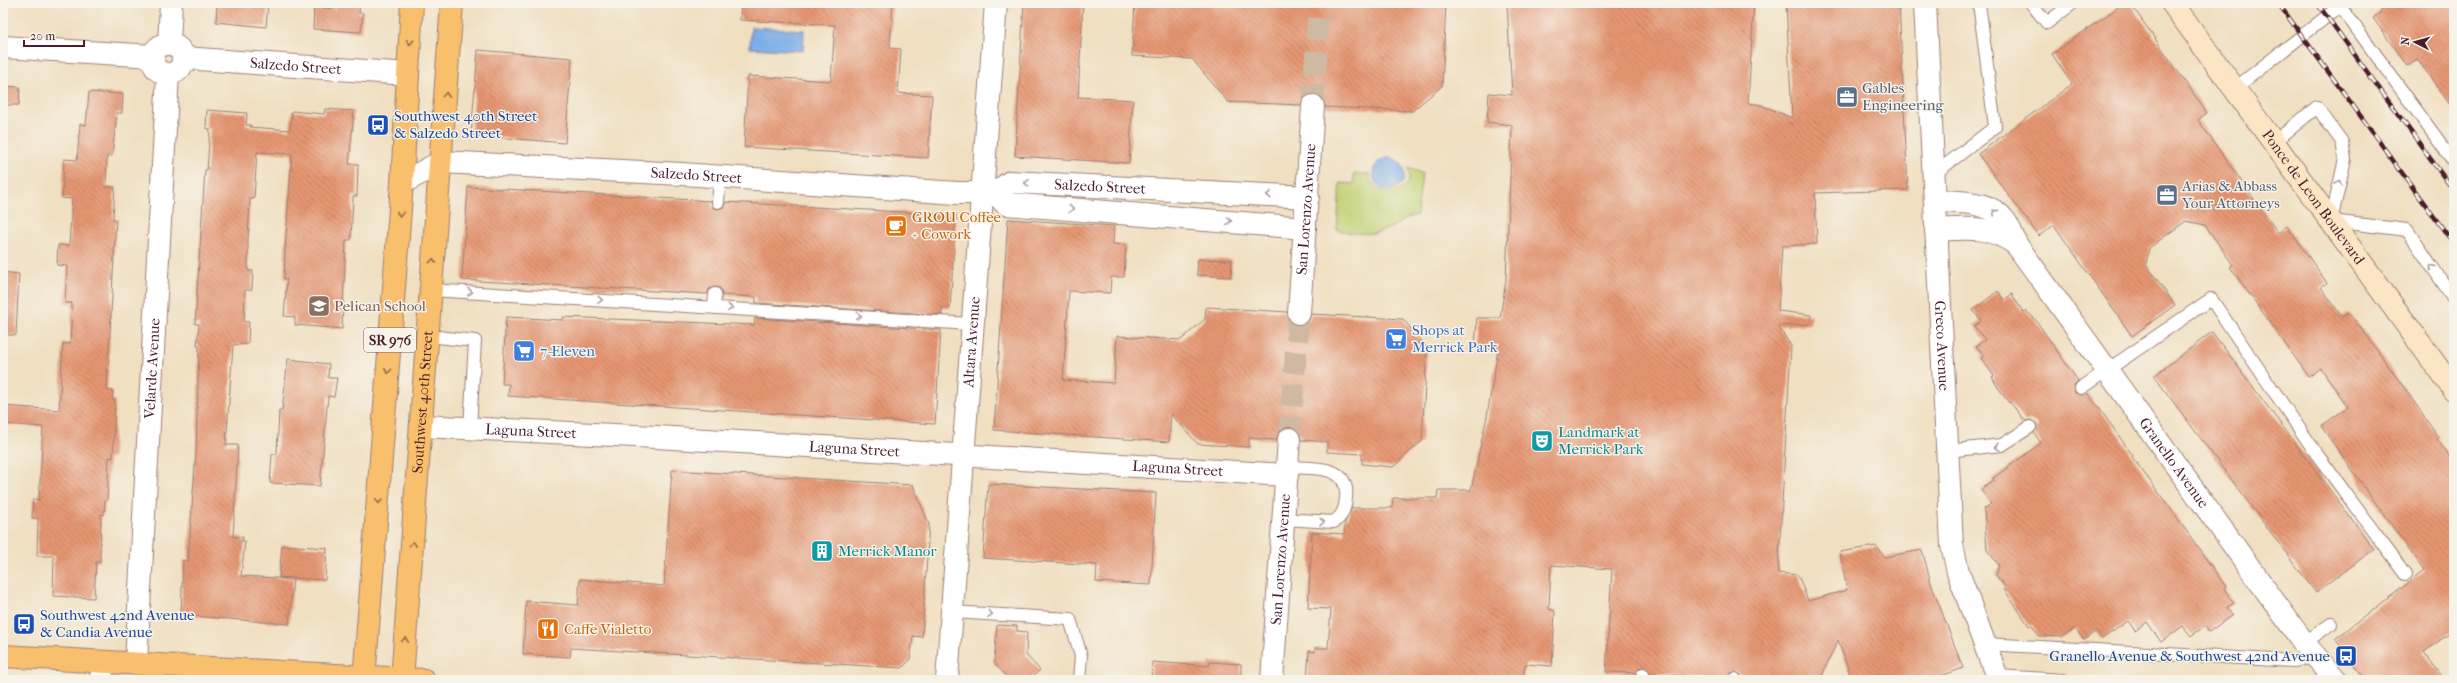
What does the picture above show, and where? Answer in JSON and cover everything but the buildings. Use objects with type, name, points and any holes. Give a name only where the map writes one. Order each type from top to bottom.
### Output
[{"type":"main road","name":"SR 976","points":[[364,678],[402,183],[412,3]]},
{"type":"main road","name":"Southwest 40th Street","points":[[402,679],[452,3]]},
{"type":"main road","points":[[3,656],[102,671],[136,664],[364,678],[424,680]]},
{"type":"street","points":[[169,53],[171,3]]},
{"type":"street","name":"Altara Avenue","points":[[947,680],[971,324],[988,193],[996,3]]},
{"type":"street","name":"Greco Avenue","points":[[1925,3],[1947,451],[1954,559],[1997,678]]},
{"type":"street","name":"Ponce de Leon Boulevard","points":[[2172,3],[2454,390]]},
{"type":"street","name":"Salzedo Street","points":[[3,47],[169,53],[408,74]]},
{"type":"street","name":"Velarde Avenue","points":[[136,664],[168,74],[180,68],[169,53]]},
{"type":"street","name":"San Lorenzo Avenue","points":[[1298,313],[1308,197],[1313,106]]},
{"type":"street","points":[[402,183],[441,162]]},
{"type":"street","name":"Salzedo Street","points":[[441,162],[988,193],[1006,204],[1305,228]]},
{"type":"street","name":"Salzedo Street","points":[[988,193],[1010,182],[1308,197]]},
{"type":"street","points":[[1206,220],[1209,192]]},
{"type":"street","name":"Granello Avenue","points":[[1935,201],[1957,202],[1991,208],[2005,221],[2016,244],[2310,650],[2336,680]]},
{"type":"street","name":"Granello Avenue","points":[[1936,230],[1980,228],[1991,230],[2016,244]]},
{"type":"street","name":"Laguna Street","points":[[421,426],[1287,471]]},
{"type":"street","name":"San Lorenzo Avenue","points":[[1272,680],[1289,439]]},
{"type":"lane","points":[[1934,175],[1994,127],[1979,3]]},
{"type":"lane","points":[[2031,3],[2047,23],[2073,3]]},
{"type":"lane","points":[[2234,89],[2341,4],[2454,162]]},
{"type":"lane","points":[[2274,143],[2317,107],[2342,142],[2345,159],[2330,221],[2407,230],[2454,299]]},
{"type":"lane","points":[[718,202],[720,178]]},
{"type":"lane","points":[[431,290],[971,324]]},
{"type":"lane","points":[[714,307],[715,294]]},
{"type":"lane","points":[[2081,388],[2211,299],[2316,453],[2405,574]]},
{"type":"lane","points":[[428,336],[476,341],[470,428]]},
{"type":"lane","points":[[1947,451],[1997,447],[2030,427]]},
{"type":"lane","points":[[1284,519],[1334,522],[1341,517],[1347,495],[1347,486],[1336,471],[1287,471]]},
{"type":"lane","points":[[952,612],[1070,619],[1081,656],[1079,680]]},
{"type":"lane","points":[[1985,644],[2293,661],[2310,650],[2331,624]]},
{"type":"lane","points":[[1997,678],[2063,680]]},
{"type":"green space","points":[[1408,168],[1422,173],[1417,215],[1380,232],[1366,234],[1337,230],[1340,183],[1353,184],[1354,174],[1369,174],[1372,183],[1378,189],[1385,192],[1393,192],[1401,189],[1406,184],[1409,177]]},
{"type":"water","points":[[751,27],[804,30],[803,51],[750,48]]},
{"type":"water","points":[[1386,158],[1392,158],[1401,162],[1405,174],[1401,186],[1392,190],[1386,190],[1377,186],[1373,177],[1373,171],[1377,162]]},
{"type":"tunnel","points":[[1313,106],[1319,3]]},
{"type":"tunnel","points":[[1289,439],[1299,313]]},
{"type":"railway","points":[[2278,3],[2454,244]]},
{"type":"railway","points":[[2317,3],[2454,191]]},
{"type":"place","name":"Gables Engineering","points":[[1847,97]]},
{"type":"place","name":"Southwest 40th Street & Salzedo Street","points":[[378,125]]},
{"type":"place","name":"Arias & Abbass Your Attorneys","points":[[2167,195]]},
{"type":"place","name":"GROU Coffee + Cowork","points":[[896,226]]},
{"type":"place","name":"Pelican School","points":[[319,306]]},
{"type":"place","name":"Shops at Merrick Park","points":[[1396,339]]},
{"type":"place","name":"7-Eleven","points":[[524,351]]},
{"type":"place","name":"Landmark at Merrick Park","points":[[1542,441]]},
{"type":"place","name":"Merrick Manor","points":[[822,551]]},
{"type":"place","name":"Southwest 42nd Avenue & Candia Avenue","points":[[24,624]]},
{"type":"place","name":"Caffe Vialetto","points":[[548,629]]},
{"type":"place","name":"Granello Avenue & Southwest 42nd Avenue","points":[[2346,656]]}]
